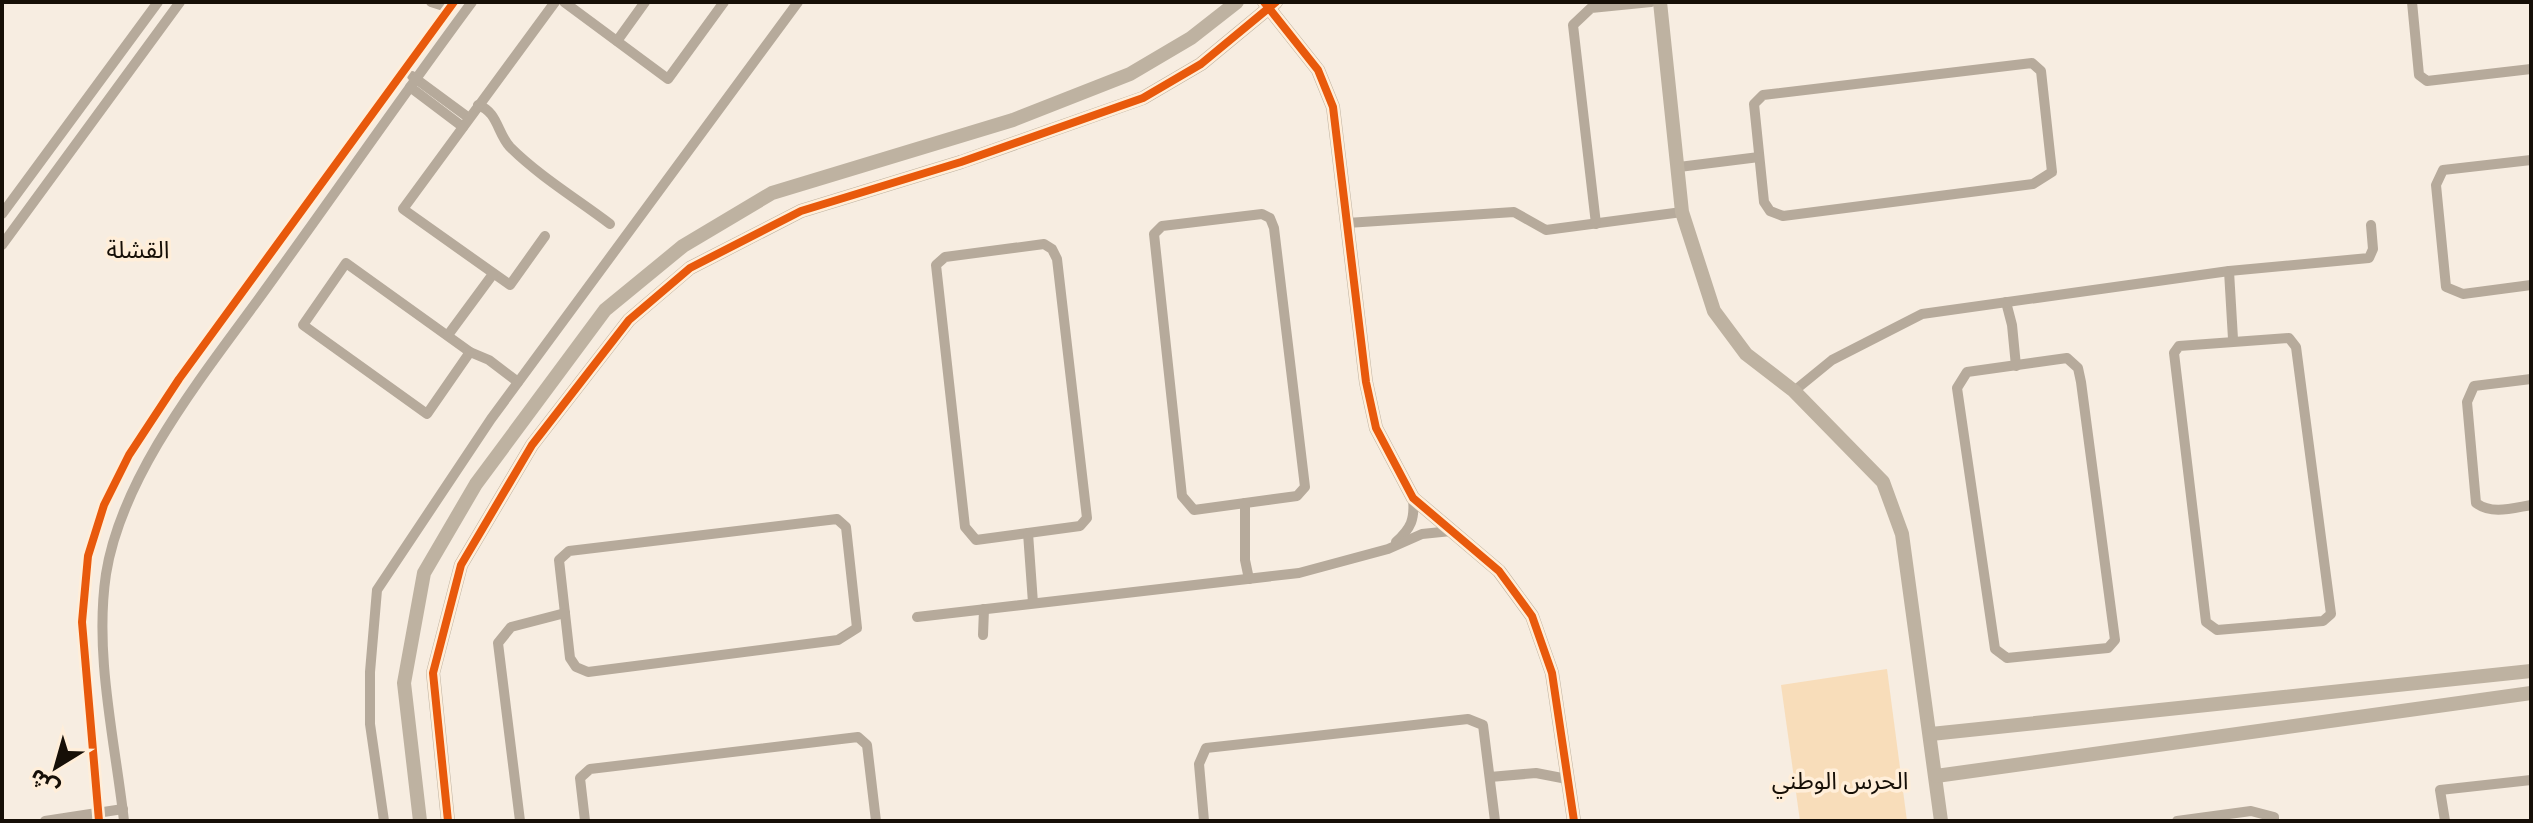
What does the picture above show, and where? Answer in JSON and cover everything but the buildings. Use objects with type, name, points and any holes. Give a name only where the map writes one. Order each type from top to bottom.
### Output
[{"type":"street","points":[[2,214],[158,2]]},
{"type":"street","points":[[2,245],[180,2]]},
{"type":"street","points":[[431,2],[450,4]]},
{"type":"street","points":[[124,821],[108,699],[104,625],[106,577],[128,501],[173,423],[472,2]]},
{"type":"street","points":[[545,236],[510,285],[403,209],[555,2]]},
{"type":"street","points":[[564,2],[668,79],[724,2]]},
{"type":"street","points":[[617,41],[645,2]]},
{"type":"street","points":[[384,821],[370,724],[370,672],[377,590],[518,382],[798,2]]},
{"type":"street","points":[[420,821],[404,683],[424,573],[476,484],[605,310],[683,246],[772,193],[1013,120],[1130,74],[1191,38],[1237,2]]},
{"type":"street","points":[[1596,224],[1573,25],[1591,8],[1651,2]]},
{"type":"street","points":[[1660,2],[1682,212],[1714,311],[1746,354],[1794,391],[1883,482],[1902,534],[1941,821]]},
{"type":"street","points":[[2412,2],[2419,75],[2427,81],[2531,69]]},
{"type":"street","points":[[99,817],[82,622],[88,556],[104,505],[129,455],[179,379],[450,4]]},
{"type":"street","points":[[448,821],[433,673],[461,565],[532,445],[629,320],[690,268],[801,211],[961,162],[1143,98],[1201,64],[1270,4],[1318,70],[1333,107],[1376,428],[1413,498],[1499,571],[1532,616],[1552,673],[1574,821]]},
{"type":"street","points":[[2032,63],[2041,71],[2052,172],[2033,184],[1783,216],[1770,211],[1764,202],[1759,157],[1754,104],[1763,95],[2032,63]]},
{"type":"street","points":[[403,68],[412,83],[466,122]]},
{"type":"street","points":[[478,105],[495,117],[499,135],[513,150],[610,224]]},
{"type":"street","points":[[1679,167],[1759,157]]},
{"type":"street","points":[[2531,160],[2443,170],[2436,185],[2446,287],[2463,294],[2531,285]]},
{"type":"street","points":[[1347,223],[1514,212],[1546,230],[1682,212]]},
{"type":"street","points":[[1262,214],[1270,218],[1274,228],[1305,487],[1297,496],[1245,503],[1194,510],[1182,496],[1154,234],[1162,226],[1262,214]]},
{"type":"street","points":[[1794,391],[1832,360],[1922,314],[2229,271],[2369,258],[2373,249],[2371,225]]},
{"type":"street","points":[[1044,244],[1052,249],[1057,259],[1088,509],[1087,518],[1080,526],[1028,533],[976,540],[965,527],[936,265],[945,257],[1044,244]]},
{"type":"street","points":[[470,352],[427,414],[303,325],[346,263],[470,352],[489,360],[518,382]]},
{"type":"street","points":[[2229,271],[2233,339]]},
{"type":"street","points":[[448,335],[493,274]]},
{"type":"street","points":[[2006,302],[2016,366]]},
{"type":"street","points":[[2289,338],[2296,347],[2331,614],[2323,621],[2217,630],[2206,622],[2174,353],[2179,346],[2233,339],[2289,338]]},
{"type":"street","points":[[2067,358],[2078,368],[2115,640],[2108,648],[2007,658],[1995,649],[1957,388],[1967,372],[2016,366],[2067,358]]},
{"type":"street","points":[[2531,379],[2474,386],[2467,402],[2476,503],[2485,510],[2531,505]]},
{"type":"street","points":[[1388,549],[1411,527],[1415,516],[1413,498]]},
{"type":"street","points":[[1245,503],[1245,560],[1249,579]]},
{"type":"street","points":[[837,519],[846,527],[857,628],[838,640],[588,672],[576,667],[570,658],[565,613],[559,560],[569,551],[837,519]]},
{"type":"street","points":[[917,617],[1299,573],[1388,549],[1422,534],[1451,531]]},
{"type":"street","points":[[1028,533],[1033,603]]},
{"type":"street","points":[[983,635],[984,609]]},
{"type":"street","points":[[520,821],[498,643],[511,627],[565,613]]},
{"type":"street","points":[[1931,734],[2531,671]]},
{"type":"street","points":[[1936,776],[2531,693]]},
{"type":"street","points":[[1204,821],[1199,764],[1206,748],[1468,719],[1483,725],[1495,821]]},
{"type":"street","points":[[585,821],[580,778],[590,769],[858,737],[867,745],[876,821]]},
{"type":"street","points":[[1490,777],[1536,773],[1567,779]]},
{"type":"street","points":[[2445,821],[2440,790],[2531,780]]},
{"type":"street","points":[[45,821],[99,817],[123,809]]},
{"type":"street","points":[[2177,821],[2251,811],[2274,817],[2274,821]]},
{"type":"shaded area","points":[[1887,669],[1907,821],[1800,821],[1781,685]]},
{"type":"cycle path","points":[[99,821],[82,622],[88,556],[104,505],[129,455],[179,379],[454,2]]},
{"type":"cycle path","points":[[1264,2],[1318,70],[1333,107],[1366,382],[1376,428],[1413,498],[1499,571],[1532,616],[1552,673],[1574,821]]},
{"type":"cycle path","points":[[448,821],[433,673],[461,565],[532,445],[629,320],[690,268],[801,211],[961,162],[1143,98],[1201,64],[1276,2]]},
{"type":"district","name":"القشلة","points":[[138,248]]},
{"type":"district","name":"الحرس الوطني","points":[[1840,779]]}]
